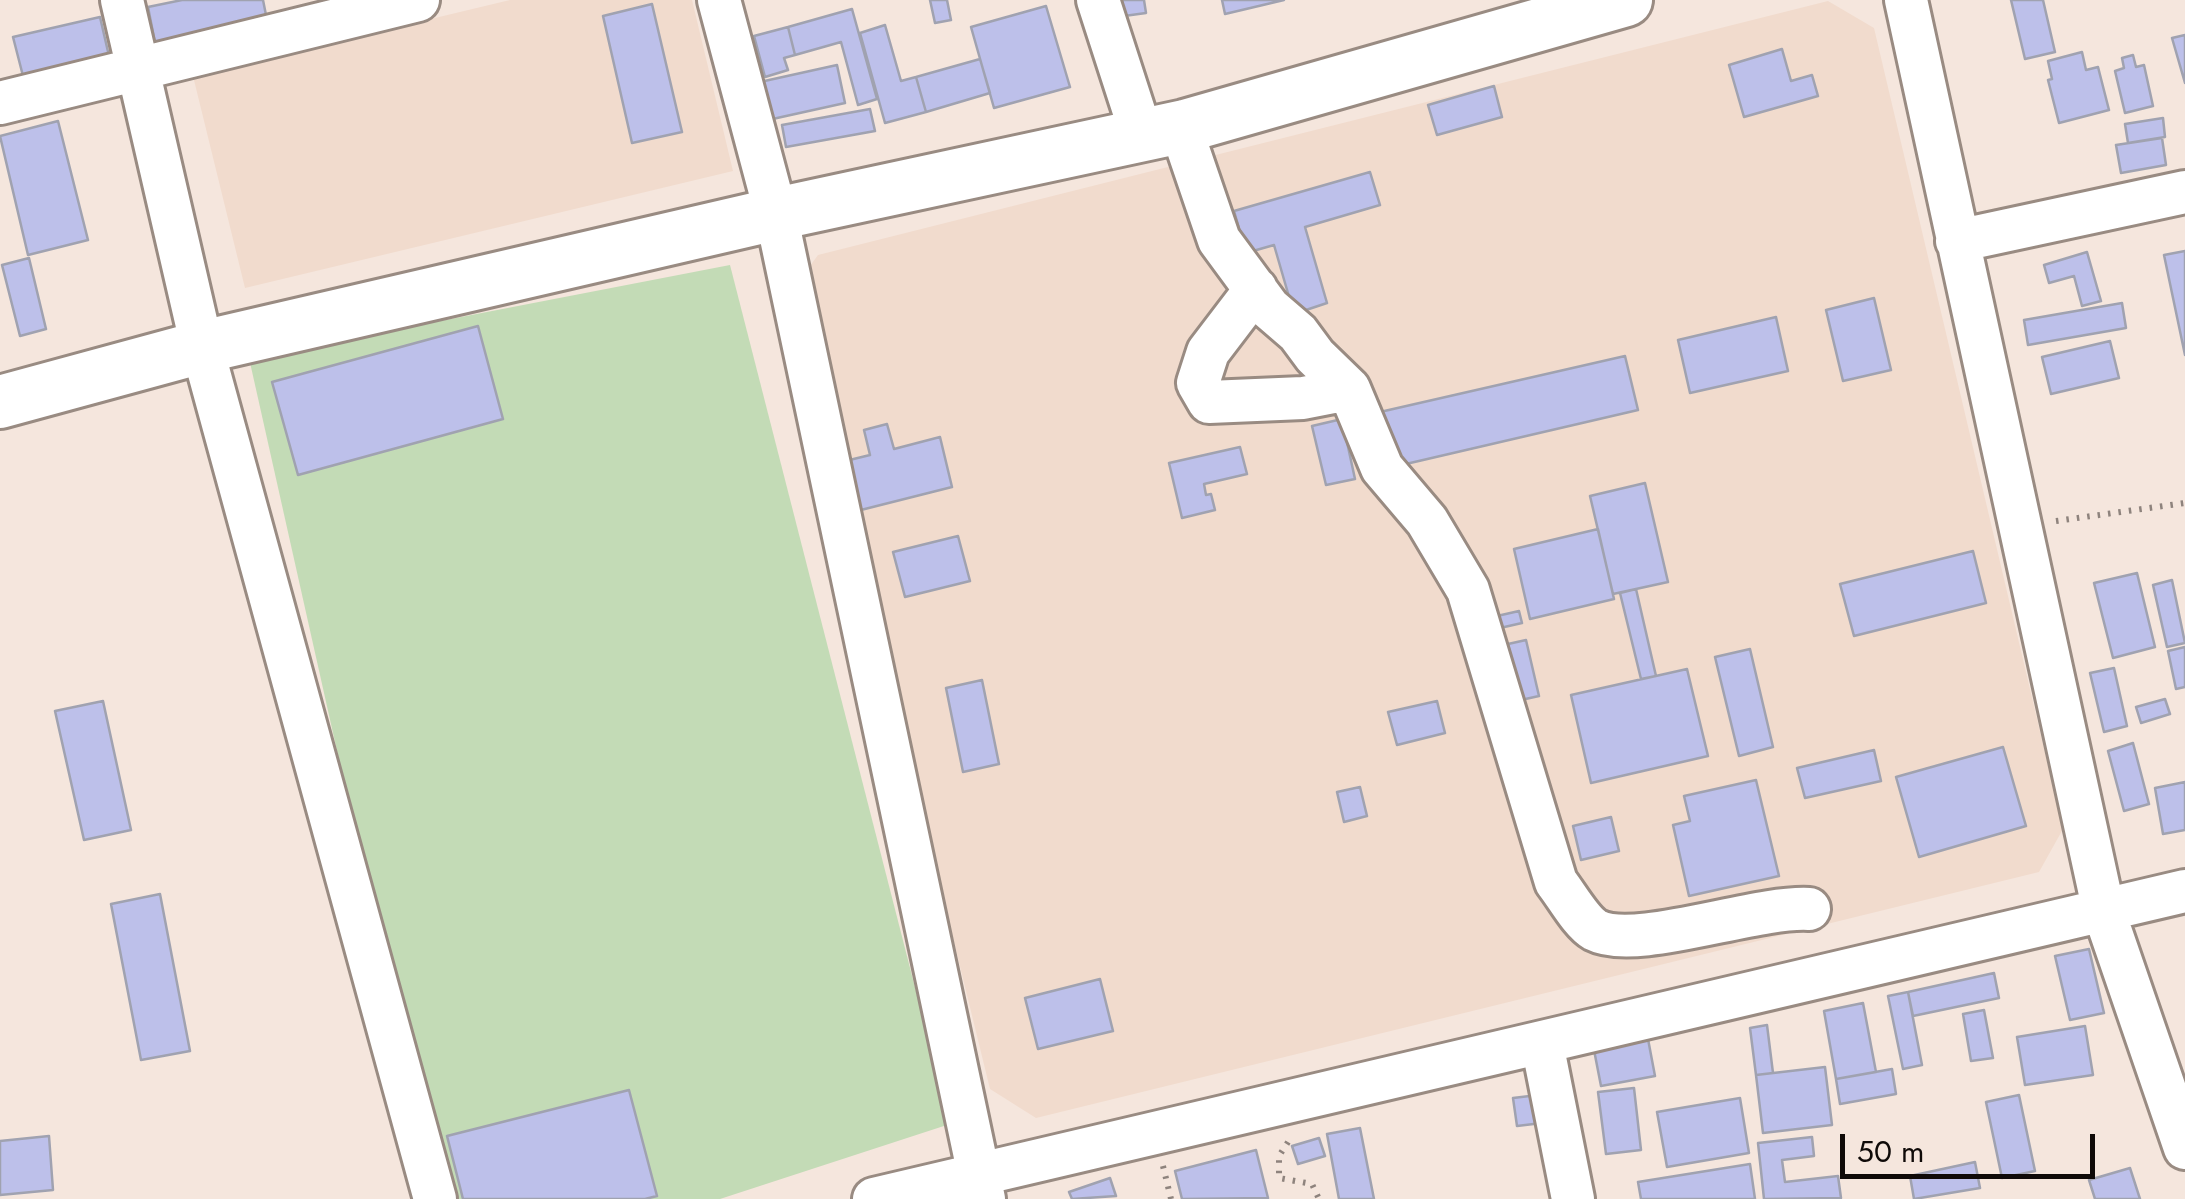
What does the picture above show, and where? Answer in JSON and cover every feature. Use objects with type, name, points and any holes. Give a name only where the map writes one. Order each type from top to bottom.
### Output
[{"type":"main road","points":[[0,402],[202,347],[776,214],[1164,131],[1626,0]]},
{"type":"street","points":[[122,0],[202,347],[435,1199]]},
{"type":"street","points":[[0,103],[418,0]]},
{"type":"street","points":[[719,0],[776,214],[981,1187]]},
{"type":"street","points":[[1098,0],[1164,131],[1188,149],[1220,240],[1269,308],[1349,388],[1382,468],[1427,521],[1468,590],[1556,882],[1594,930],[1625,937],[1784,908],[1808,910]]},
{"type":"street","points":[[1906,0],[2104,912],[2185,1148]]},
{"type":"street","points":[[1958,241],[2185,192]]},
{"type":"street","points":[[1256,290],[1208,352],[1198,383],[1210,402],[1303,398],[1349,388]]},
{"type":"street","points":[[874,1199],[981,1187],[1312,1097],[2185,891]]},
{"type":"street","points":[[1542,1043],[1573,1199]]},
{"type":"path","points":[[2020,526],[2185,503]]},
{"type":"path","points":[[1312,1097],[1280,1156],[1279,1178],[1312,1184],[1318,1199]]},
{"type":"shaded area","points":[[510,0],[692,0],[733,171],[245,288],[193,76]]},
{"type":"shaded area","points":[[1828,1],[1874,28],[2063,829],[2039,872],[1036,1118],[990,1089],[794,288],[818,255]]},
{"type":"green space","points":[[730,265],[950,1124],[720,1199],[449,1199],[391,992],[249,358]]},
{"type":"building","points":[[182,0],[263,0],[268,25],[156,48],[148,7]]},
{"type":"building","points":[[930,0],[947,0],[951,20],[935,23]]},
{"type":"building","points":[[1122,0],[1144,0],[1146,13],[1124,16]]},
{"type":"building","points":[[1222,0],[1284,0],[1225,14]]},
{"type":"building","points":[[2011,0],[2043,0],[2055,52],[2025,59]]},
{"type":"building","points":[[652,4],[682,132],[632,143],[603,16]]},
{"type":"building","points":[[1046,6],[1070,87],[994,108],[971,27]]},
{"type":"building","points":[[852,9],[877,99],[858,105],[841,42],[795,55],[788,27]]},
{"type":"building","points":[[100,17],[109,56],[23,76],[13,37]]},
{"type":"building","points":[[885,25],[901,81],[916,77],[926,112],[885,123],[860,33]]},
{"type":"building","points":[[788,27],[795,55],[784,58],[788,70],[765,77],[754,36]]},
{"type":"building","points":[[2185,35],[2185,83],[2172,38]]},
{"type":"building","points":[[1782,49],[1791,81],[1812,75],[1818,96],[1744,117],[1729,65]]},
{"type":"building","points":[[2082,52],[2086,70],[2098,67],[2109,110],[2059,123],[2048,80],[2052,79],[2048,61]]},
{"type":"building","points":[[2133,55],[2136,67],[2144,65],[2153,106],[2125,113],[2115,71],[2124,68],[2122,58]]},
{"type":"building","points":[[980,59],[990,93],[926,112],[916,77]]},
{"type":"building","points":[[837,65],[845,103],[768,120],[760,82]]},
{"type":"building","points":[[1494,86],[1502,117],[1437,135],[1428,105]]},
{"type":"building","points":[[870,109],[875,131],[786,147],[782,125]]},
{"type":"building","points":[[2163,118],[2165,137],[2128,143],[2125,124]]},
{"type":"building","points":[[58,121],[88,240],[28,255],[0,136]]},
{"type":"building","points":[[2162,138],[2166,165],[2121,173],[2116,145]]},
{"type":"building","points":[[1370,172],[1380,205],[1305,227],[1327,303],[1294,314],[1274,245],[1246,253],[1234,211]]},
{"type":"building","points":[[2185,251],[2185,355],[2164,255]]},
{"type":"building","points":[[2087,252],[2101,301],[2082,306],[2074,276],[2049,283],[2044,265]]},
{"type":"building","points":[[29,258],[46,329],[20,336],[2,265]]},
{"type":"building","points":[[1874,298],[1891,370],[1843,381],[1826,310]]},
{"type":"building","points":[[2122,303],[2126,328],[2028,345],[2024,320]]},
{"type":"building","points":[[1776,317],[1788,371],[1690,393],[1678,340]]},
{"type":"building","points":[[478,326],[503,419],[298,475],[272,382]]},
{"type":"building","points":[[2110,341],[2119,378],[2051,394],[2042,357]]},
{"type":"building","points":[[1625,356],[1638,410],[1393,467],[1380,412]]},
{"type":"building","points":[[1342,419],[1355,479],[1326,485],[1312,426]]},
{"type":"building","points":[[887,424],[894,449],[940,437],[952,487],[845,514],[833,464],[870,455],[864,430]]},
{"type":"building","points":[[1240,447],[1247,474],[1204,484],[1215,510],[1182,518],[1169,463]]},
{"type":"building","points":[[1645,483],[1668,582],[1613,594],[1590,496]]},
{"type":"building","points":[[1598,529],[1614,599],[1530,619],[1514,549]]},
{"type":"building","points":[[958,536],[970,581],[905,597],[893,552]]},
{"type":"building","points":[[1973,551],[1986,603],[1854,636],[1840,584]]},
{"type":"building","points":[[2137,573],[2155,647],[2113,658],[2094,583]]},
{"type":"building","points":[[2172,580],[2185,643],[2167,647],[2153,585]]},
{"type":"building","points":[[1636,589],[1656,676],[1641,679],[1620,593]]},
{"type":"building","points":[[1519,611],[1522,623],[1500,628],[1497,616]]},
{"type":"building","points":[[1526,640],[1539,696],[1521,700],[1508,644]]},
{"type":"building","points":[[2185,647],[2185,687],[2176,689],[2168,651]]},
{"type":"building","points":[[1750,649],[1773,747],[1739,756],[1715,657]]},
{"type":"building","points":[[2114,668],[2127,726],[2104,732],[2090,673]]},
{"type":"building","points":[[1687,669],[1708,756],[1591,783],[1571,695]]},
{"type":"building","points":[[982,680],[999,764],[963,772],[946,688]]},
{"type":"building","points":[[2165,699],[2170,714],[2141,723],[2136,707]]},
{"type":"building","points":[[103,701],[131,830],[84,840],[55,711]]},
{"type":"building","points":[[1437,701],[1445,733],[1397,745],[1388,712]]},
{"type":"building","points":[[2133,743],[2149,804],[2124,811],[2108,751]]},
{"type":"building","points":[[2003,747],[2026,826],[1919,857],[1896,777]]},
{"type":"building","points":[[1874,750],[1881,781],[1805,798],[1797,768]]},
{"type":"building","points":[[1756,780],[1779,876],[1689,896],[1673,825],[1690,821],[1684,796]]},
{"type":"building","points":[[2185,782],[2185,830],[2163,834],[2155,788]]},
{"type":"building","points":[[1360,787],[1367,816],[1344,822],[1337,792]]},
{"type":"building","points":[[1611,817],[1619,851],[1581,860],[1573,826]]},
{"type":"building","points":[[160,894],[190,1051],[141,1060],[111,904]]},
{"type":"building","points":[[2089,949],[2104,1013],[2070,1020],[2055,956]]},
{"type":"building","points":[[1994,973],[1999,998],[1913,1016],[1908,992]]},
{"type":"building","points":[[1100,979],[1113,1031],[1038,1049],[1025,998]]},
{"type":"building","points":[[1908,992],[1922,1065],[1903,1069],[1888,996]]},
{"type":"building","points":[[1863,1003],[1876,1072],[1836,1079],[1824,1011]]},
{"type":"building","points":[[1984,1010],[1993,1058],[1971,1061],[1963,1014]]},
{"type":"building","points":[[1767,1025],[1773,1073],[1756,1075],[1750,1028]]},
{"type":"building","points":[[2085,1026],[2093,1075],[2025,1085],[2017,1037]]},
{"type":"building","points":[[1648,1039],[1655,1076],[1601,1086],[1594,1050]]},
{"type":"building","points":[[1825,1067],[1832,1125],[1763,1133],[1756,1075]]},
{"type":"building","points":[[1892,1069],[1896,1094],[1840,1104],[1836,1079]]},
{"type":"building","points":[[1634,1088],[1641,1150],[1606,1154],[1598,1092]]},
{"type":"building","points":[[629,1090],[657,1196],[463,1199],[447,1136]]},
{"type":"building","points":[[1538,1095],[1542,1123],[1517,1126],[1513,1098]]},
{"type":"building","points":[[2019,1095],[2035,1171],[2002,1178],[1986,1102]]},
{"type":"building","points":[[1740,1098],[1749,1153],[1667,1167],[1657,1112]]},
{"type":"building","points":[[1360,1128],[1374,1199],[1339,1199],[1327,1134]]},
{"type":"building","points":[[49,1136],[53,1190],[0,1195],[0,1141]]},
{"type":"building","points":[[1812,1137],[1814,1156],[1782,1160],[1785,1182],[1838,1176],[1841,1198],[1764,1199],[1758,1143]]},
{"type":"building","points":[[1319,1138],[1325,1156],[1298,1164],[1292,1146]]},
{"type":"building","points":[[1256,1150],[1268,1198],[1182,1199],[1175,1171]]},
{"type":"building","points":[[1975,1162],[1980,1188],[1914,1199],[1910,1176]]},
{"type":"building","points":[[1750,1164],[1755,1199],[1641,1199],[1638,1182]]},
{"type":"building","points":[[2130,1168],[2140,1199],[2095,1199],[2089,1180]]},
{"type":"building","points":[[1110,1178],[1116,1196],[1072,1199],[1069,1192]]}]
